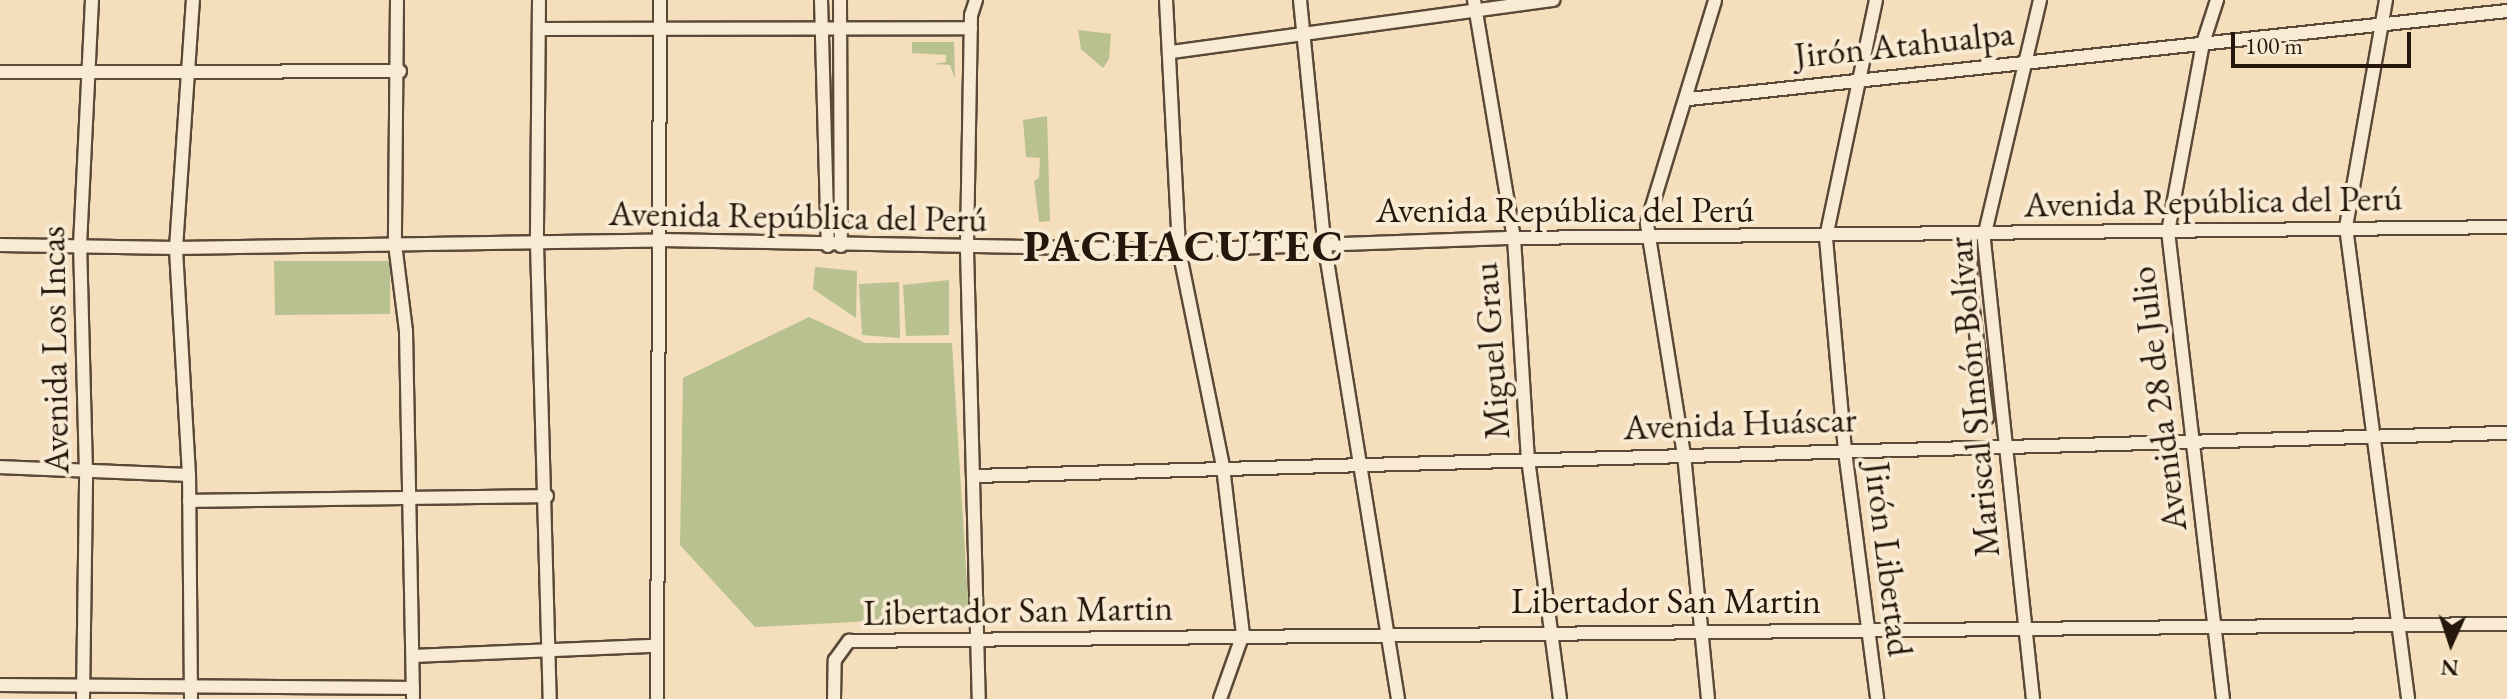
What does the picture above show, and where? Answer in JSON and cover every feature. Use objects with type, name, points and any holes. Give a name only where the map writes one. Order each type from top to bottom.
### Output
[{"type":"street","name":"Avenida Los Incas","points":[[83,693],[86,472],[80,245],[92,0]]},
{"type":"street","points":[[191,694],[189,475],[176,248],[191,69],[193,0]]},
{"type":"street","points":[[0,685],[83,693],[413,693],[406,331],[395,244],[400,71],[397,0]]},
{"type":"street","points":[[539,0],[537,244],[547,496],[550,699]]},
{"type":"street","points":[[657,699],[660,0]]},
{"type":"street","points":[[821,0],[835,246]]},
{"type":"street","points":[[835,246],[840,0]]},
{"type":"street","points":[[976,0],[971,28],[967,250],[979,699]]},
{"type":"street","points":[[1166,0],[1172,52],[1179,250],[1223,467],[1243,634],[1220,699]]},
{"type":"street","points":[[1300,0],[1324,242],[1398,699]]},
{"type":"street","points":[[1172,52],[1302,36],[1474,6],[1553,0]]},
{"type":"street","points":[[1708,699],[1684,455],[1653,239],[1647,223],[1689,99],[1715,0]]},
{"type":"street","name":"Jirón Libertad","points":[[1876,0],[1863,78],[1826,238],[1845,451],[1877,699]]},
{"type":"street","name":"Mariscal SImón Bolívar","points":[[2033,699],[1977,237],[2040,0]]},
{"type":"street","name":"Avenida 28 de Julio","points":[[2217,0],[2203,43],[2168,231],[2223,699]]},
{"type":"street","points":[[2386,0],[2346,227],[2376,436],[2408,699]]},
{"type":"street","name":"Miguel Grau","points":[[1474,6],[1514,238],[1528,459],[1560,699]]},
{"type":"street","name":"Jirón Atahualpa","points":[[1689,99],[2203,43],[2381,20],[2507,11]]},
{"type":"street","points":[[539,29],[971,28]]},
{"type":"street","points":[[0,72],[91,69],[400,71]]},
{"type":"street","name":"Avenida República del Perú","points":[[0,245],[176,248],[661,240],[967,250],[1179,250],[1324,242],[1514,238],[1977,237],[2346,227],[2507,227]]},
{"type":"street","points":[[1977,237],[1970,287],[1987,418]]},
{"type":"street","name":"Avenida Huáscar","points":[[975,476],[2507,433]]},
{"type":"street","points":[[0,467],[189,475]]},
{"type":"street","points":[[189,501],[547,496]]},
{"type":"street","name":"Libertador San Martin","points":[[834,699],[835,660],[849,641],[979,642],[1243,634],[2507,624]]},
{"type":"street","points":[[413,656],[549,646],[655,646]]},
{"type":"green space","points":[[1078,30],[1111,34],[1109,59],[1103,68],[1081,49]]},
{"type":"green space","points":[[912,42],[954,42],[955,79],[950,65],[933,64],[946,62],[946,55],[912,53]]},
{"type":"green space","points":[[1047,116],[1050,221],[1039,222],[1034,181],[1039,178],[1040,158],[1026,157],[1023,120]]},
{"type":"green space","points":[[274,261],[390,261],[390,314],[275,315]]},
{"type":"green space","points":[[815,267],[857,271],[856,318],[813,289]]},
{"type":"green space","points":[[949,280],[949,335],[906,336],[903,285]]},
{"type":"green space","points":[[899,282],[900,338],[862,335],[859,284]]},
{"type":"green space","name":"PACHACUTEC","points":[[809,317],[865,343],[952,343],[969,616],[755,627],[680,545],[683,378]]},
{"type":"district","name":"PACHACUTEC","points":[[1184,246]]}]
